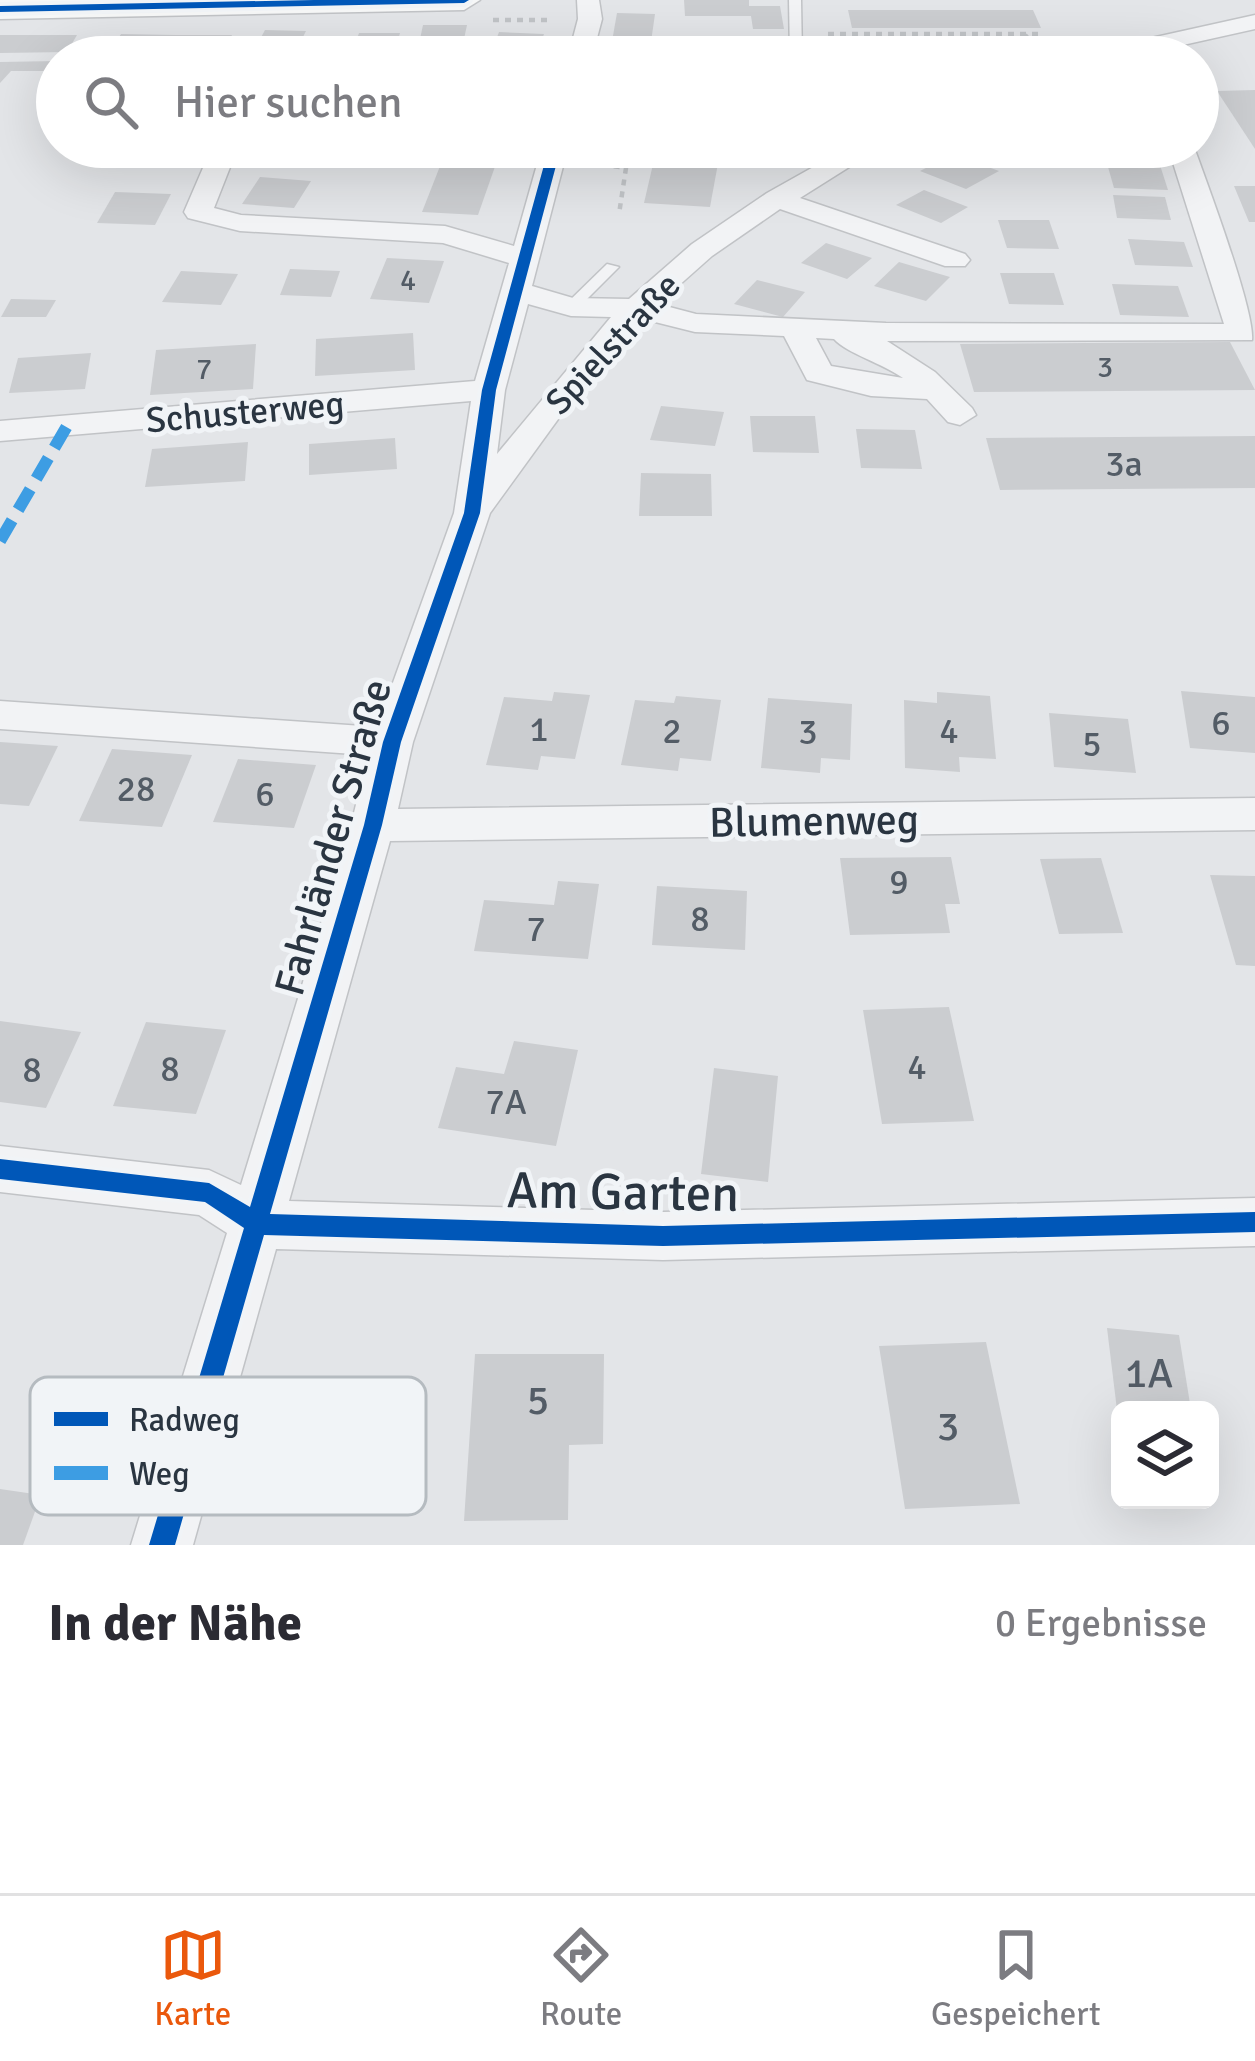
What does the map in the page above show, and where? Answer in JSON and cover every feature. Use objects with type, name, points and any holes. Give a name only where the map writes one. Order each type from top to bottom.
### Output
[{"type":"street","points":[[0,9],[464,0]]},
{"type":"street","points":[[586,36],[588,0]]},
{"type":"street","points":[[1195,36],[1255,22]]},
{"type":"street","points":[[216,168],[198,212],[240,224],[445,235],[521,274],[571,307],[638,308],[694,323],[795,328],[1240,333],[1244,295],[1190,168]]},
{"type":"street","name":"Fahrländer Straße","points":[[212,1377],[374,825],[392,742],[472,513],[489,390],[549,168]]},
{"type":"street","name":"Spielstraße","points":[[472,513],[545,411],[638,308],[701,250],[831,168]]},
{"type":"street","points":[[776,199],[955,260]]},
{"type":"street","points":[[795,328],[818,374],[950,402]]},
{"type":"street","name":"Schusterweg","points":[[0,431],[489,390]]},
{"type":"street","points":[[0,716],[392,742]]},
{"type":"street","name":"Blumenweg","points":[[374,825],[1255,814]]},
{"type":"street","points":[[0,1169],[208,1193],[257,1225]]},
{"type":"street","name":"Am Garten","points":[[257,1225],[663,1237],[1255,1222]]},
{"type":"street","name":"Fahrländer Straße","points":[[162,1545],[171,1515]]},
{"type":"lane","points":[[795,0],[796,34]]},
{"type":"lane","points":[[571,307],[612,267]]},
{"type":"path","points":[[1020,32],[1024,36]]},
{"type":"path","points":[[796,34],[1043,34]]},
{"type":"path","points":[[619,214],[626,168]]},
{"type":"building","points":[[684,0],[749,0],[749,6],[780,6],[784,29],[753,29],[751,16],[685,16]]},
{"type":"building","points":[[848,10],[1033,10],[1041,28],[852,28]]},
{"type":"building","points":[[617,13],[655,14],[652,36],[613,36]]},
{"type":"building","points":[[423,25],[467,25],[465,36],[421,36]]},
{"type":"building","points":[[265,30],[306,31],[304,36],[262,36]]},
{"type":"building","points":[[499,32],[544,34],[543,36],[498,36]]},
{"type":"building","points":[[359,33],[400,33],[399,36]]},
{"type":"building","points":[[121,34],[232,35],[232,36]]},
{"type":"building","points":[[0,35],[77,35],[36,36],[36,52],[0,53]]},
{"type":"building","points":[[36,61],[36,71],[11,71],[0,83],[0,62]]},
{"type":"building","points":[[1255,90],[1255,149],[1219,94]]},
{"type":"building","points":[[439,168],[494,168],[478,215],[422,212]]},
{"type":"building","points":[[652,168],[717,168],[710,207],[644,203]]},
{"type":"building","points":[[991,168],[999,171],[966,189],[920,171]]},
{"type":"building","points":[[1108,168],[1161,168],[1168,190],[1114,188]]},
{"type":"building","points":[[260,177],[311,181],[294,208],[242,204]]},
{"type":"building","points":[[1234,186],[1255,186],[1255,222],[1249,222]]},
{"type":"building","points":[[924,190],[968,207],[941,223],[896,205]]},
{"type":"building","points":[[115,192],[171,194],[155,225],[97,223]]},
{"type":"building","points":[[1113,195],[1165,197],[1171,220],[1117,218]]},
{"type":"building","points":[[998,220],[1049,220],[1059,249],[1007,248]]},
{"type":"building","points":[[1128,239],[1184,242],[1193,267],[1135,265]]},
{"type":"building","points":[[826,243],[872,258],[847,279],[801,263]]},
{"type":"building","points":[[387,258],[444,261],[429,303],[370,299]]},
{"type":"building","points":[[899,262],[950,277],[926,301],[874,286]]},
{"type":"building","points":[[290,269],[340,271],[331,297],[280,295]]},
{"type":"building","points":[[181,271],[238,274],[221,305],[162,302]]},
{"type":"building","points":[[1000,273],[1054,273],[1064,305],[1009,304]]},
{"type":"building","points":[[757,280],[805,292],[783,317],[734,304]]},
{"type":"building","points":[[1112,284],[1178,286],[1189,317],[1120,315]]},
{"type":"building","points":[[11,299],[56,300],[46,317],[1,317]]},
{"type":"building","points":[[413,333],[415,370],[315,376],[316,339]]},
{"type":"building","points":[[1230,342],[1255,390],[974,392],[960,344]]},
{"type":"building","points":[[256,344],[253,389],[150,395],[156,350]]},
{"type":"building","points":[[91,353],[85,389],[9,393],[18,358]]},
{"type":"building","points":[[661,406],[724,412],[715,446],[650,440]]},
{"type":"building","points":[[750,416],[815,416],[819,453],[753,452]]},
{"type":"building","points":[[856,429],[915,430],[922,469],[861,468]]},
{"type":"building","points":[[1255,436],[1255,488],[1000,490],[986,438]]},
{"type":"building","points":[[395,438],[397,469],[309,475],[309,444]]},
{"type":"building","points":[[248,442],[245,481],[145,487],[152,449]]},
{"type":"building","points":[[641,473],[711,474],[712,516],[639,516]]},
{"type":"building","points":[[1181,691],[1255,697],[1255,753],[1190,748]]},
{"type":"building","points":[[554,692],[590,695],[575,759],[541,756],[538,770],[486,765],[504,697],[552,701]]},
{"type":"building","points":[[937,692],[990,696],[996,759],[959,757],[960,772],[905,768],[904,700],[937,703]]},
{"type":"building","points":[[676,696],[721,700],[711,761],[680,758],[678,771],[621,765],[635,700],[674,703]]},
{"type":"building","points":[[768,698],[852,704],[850,760],[821,758],[820,773],[761,768]]},
{"type":"building","points":[[1049,713],[1128,719],[1136,773],[1054,767]]},
{"type":"building","points":[[0,742],[58,746],[29,806],[0,804]]},
{"type":"building","points":[[112,749],[192,755],[162,827],[79,821]]},
{"type":"building","points":[[238,759],[316,765],[294,828],[213,822]]},
{"type":"building","points":[[951,857],[960,904],[945,904],[950,933],[850,935],[840,858]]},
{"type":"building","points":[[1101,858],[1123,933],[1059,934],[1040,859]]},
{"type":"building","points":[[1210,875],[1255,876],[1255,966],[1236,965]]},
{"type":"building","points":[[558,881],[599,884],[588,959],[474,951],[484,900],[554,905]]},
{"type":"building","points":[[657,886],[747,891],[745,950],[652,945]]},
{"type":"building","points":[[949,1007],[974,1121],[882,1124],[863,1010]]},
{"type":"building","points":[[0,1021],[81,1032],[46,1108],[0,1102]]},
{"type":"building","points":[[146,1022],[226,1030],[196,1114],[113,1106]]},
{"type":"building","points":[[514,1041],[578,1050],[556,1146],[438,1128],[456,1067],[504,1074]]},
{"type":"building","points":[[714,1068],[778,1076],[768,1182],[701,1174]]},
{"type":"building","points":[[1107,1328],[1179,1335],[1190,1401],[1116,1401]]},
{"type":"building","points":[[986,1342],[1020,1504],[905,1509],[879,1346]]},
{"type":"building","points":[[475,1354],[604,1354],[603,1444],[569,1445],[568,1520],[464,1521]]},
{"type":"building","points":[[0,1489],[30,1493],[30,1515],[34,1515],[23,1545],[0,1545]]},
{"type":"marked path","points":[[0,541],[67,426]]},
{"type":"cycle path","points":[[0,9],[464,0]]},
{"type":"cycle path","points":[[211,1377],[373,825],[392,742],[472,513],[489,390],[549,168]]},
{"type":"cycle path","points":[[0,1169],[209,1193],[257,1224],[663,1236],[1255,1222]]},
{"type":"cycle path","points":[[162,1545],[171,1515]]}]
